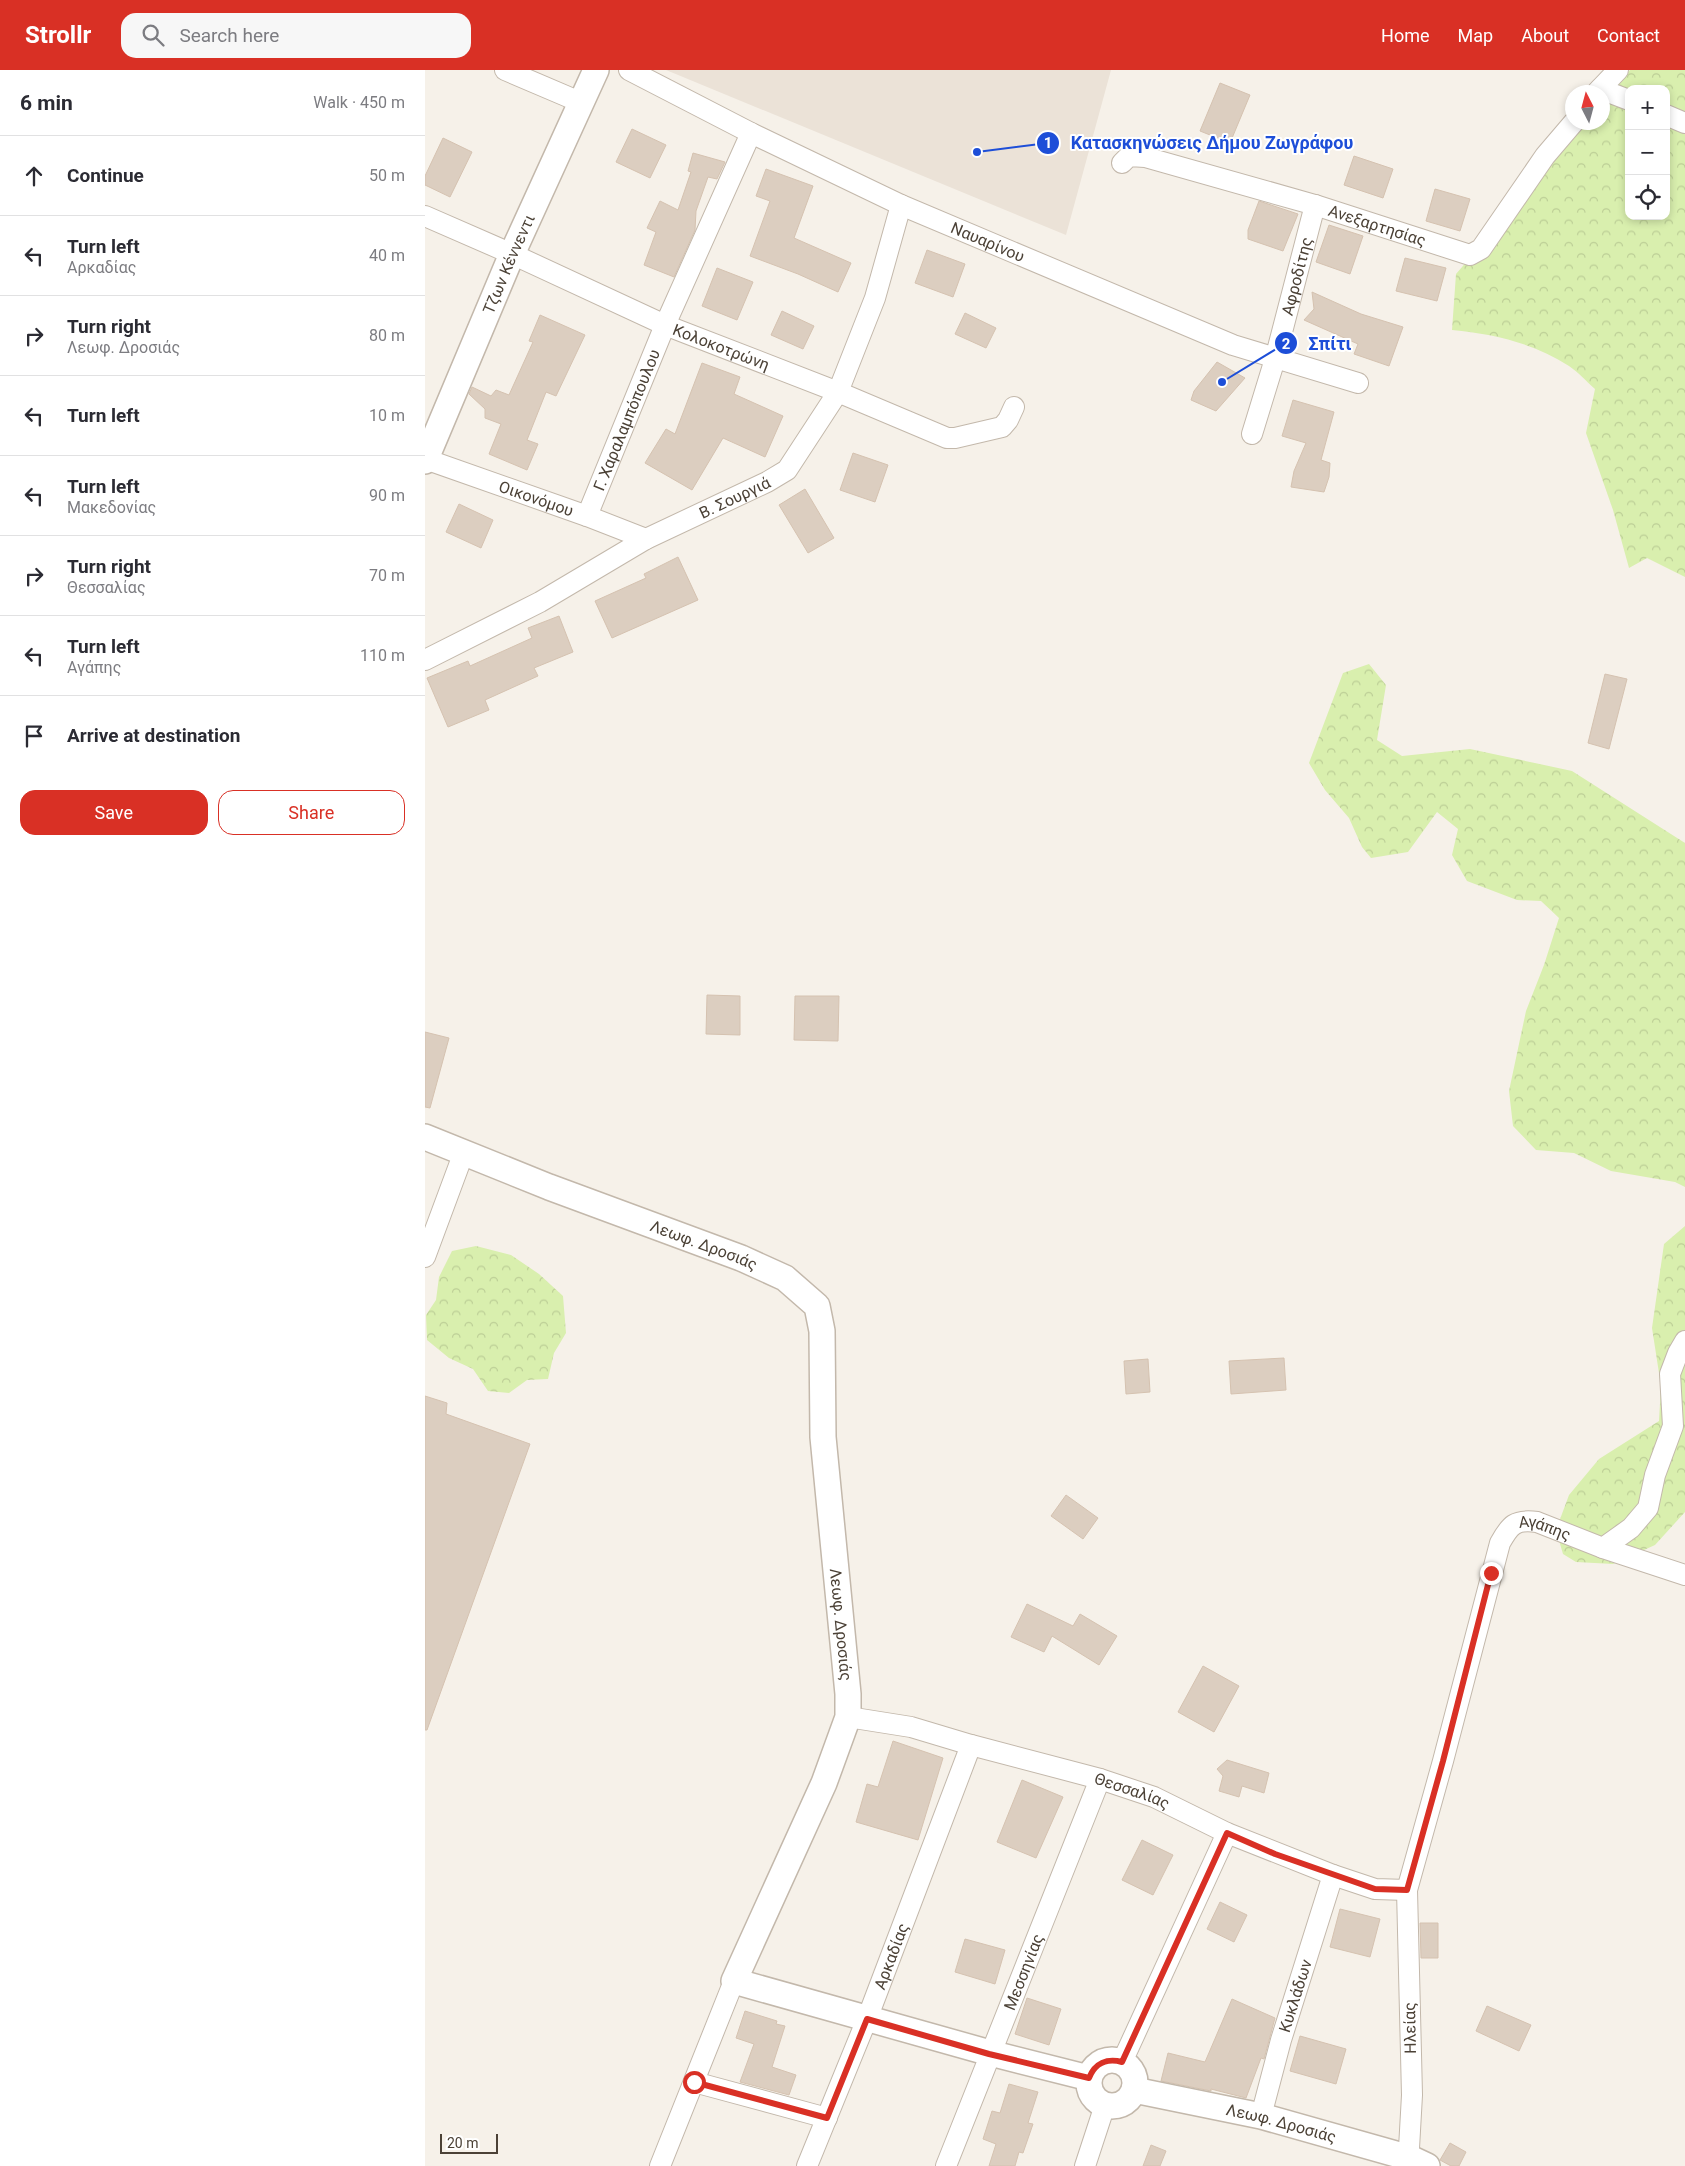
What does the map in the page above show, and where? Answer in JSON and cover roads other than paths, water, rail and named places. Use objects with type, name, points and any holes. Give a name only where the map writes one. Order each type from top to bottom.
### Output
[{"type":"street","points":[[505,70],[580,102]]},
{"type":"street","name":"Τζων Κέννεντι","points":[[425,459],[512,254],[595,70]]},
{"type":"street","name":"Ναυαρίνου","points":[[629,70],[751,133],[901,205],[1233,345],[1275,359],[1358,382]]},
{"type":"street","points":[[1604,85],[1618,70]]},
{"type":"street","points":[[1610,94],[1625,99]]},
{"type":"street","points":[[1670,117],[1685,123]]},
{"type":"street","name":"Ανεξαρτησίας","points":[[1122,163],[1129,156],[1145,157],[1315,205],[1466,254],[1474,254],[1481,249],[1545,156],[1567,130]]},
{"type":"street","name":"Γ. Χαραλαμπόπουλου","points":[[587,516],[665,325],[751,133]]},
{"type":"street","name":"Β. Σουργιά","points":[[425,660],[540,602],[646,539],[767,482],[787,470],[838,392],[875,298],[901,205]]},
{"type":"street","name":"Αφροδίτης","points":[[1252,434],[1275,359],[1315,205]]},
{"type":"street","name":"Κολοκοτρώνη","points":[[425,216],[665,325],[838,392],[950,439],[1002,427],[1008,420],[1014,407]]},
{"type":"street","name":"Οικονόμου","points":[[425,459],[587,516],[646,539]]},
{"type":"street","name":"Λεωφ. Δροσιάς","points":[[425,1138],[549,1187],[741,1258],[785,1278],[817,1306],[822,1331],[823,1437],[848,1694],[848,1717],[824,1783],[734,1981]]},
{"type":"street","points":[[425,1257],[464,1152]]},
{"type":"street","points":[[1603,1548],[1631,1528],[1648,1508],[1655,1474],[1673,1426],[1670,1374],[1685,1341]]},
{"type":"street","name":"Αγάπης","points":[[1407,1890],[1500,1543],[1507,1531],[1515,1523],[1537,1522],[1603,1548],[1685,1575]]},
{"type":"street","name":"Θεσσαλίας","points":[[848,1717],[911,1727],[1100,1779],[1154,1797],[1227,1833],[1333,1875],[1375,1889],[1407,1890]]},
{"type":"street","name":"Αρκαδίας","points":[[807,2166],[867,2019],[971,1745]]},
{"type":"street","name":"Μεσσηνίας","points":[[946,2166],[1100,1779]]},
{"type":"street","points":[[1122,2062],[1227,1833]]},
{"type":"street","name":"Κυκλάδων","points":[[1261,2116],[1281,2040],[1333,1875]]},
{"type":"street","name":"Ηλείας","points":[[1407,1890],[1415,2163]]},
{"type":"street","points":[[660,2166],[734,1981],[989,2054],[1089,2078]]},
{"type":"street","points":[[1108,2060],[1122,2062],[1134,2077],[1134,2090],[1126,2101],[1112,2106],[1105,2105],[1093,2097],[1089,2078],[1092,2071],[1102,2062],[1108,2060]]},
{"type":"street","points":[[694,2082],[827,2118]]},
{"type":"street","name":"Λεωφ. Δροσιάς","points":[[1134,2090],[1261,2116],[1415,2163]]},
{"type":"street","points":[[1085,2166],[1105,2105]]},
{"type":"place","name":"Κατασκηνώσεις Δήμου Ζωγράφου","points":[[977,152]]},
{"type":"place","name":"Σπίτι","points":[[1222,382]]}]
